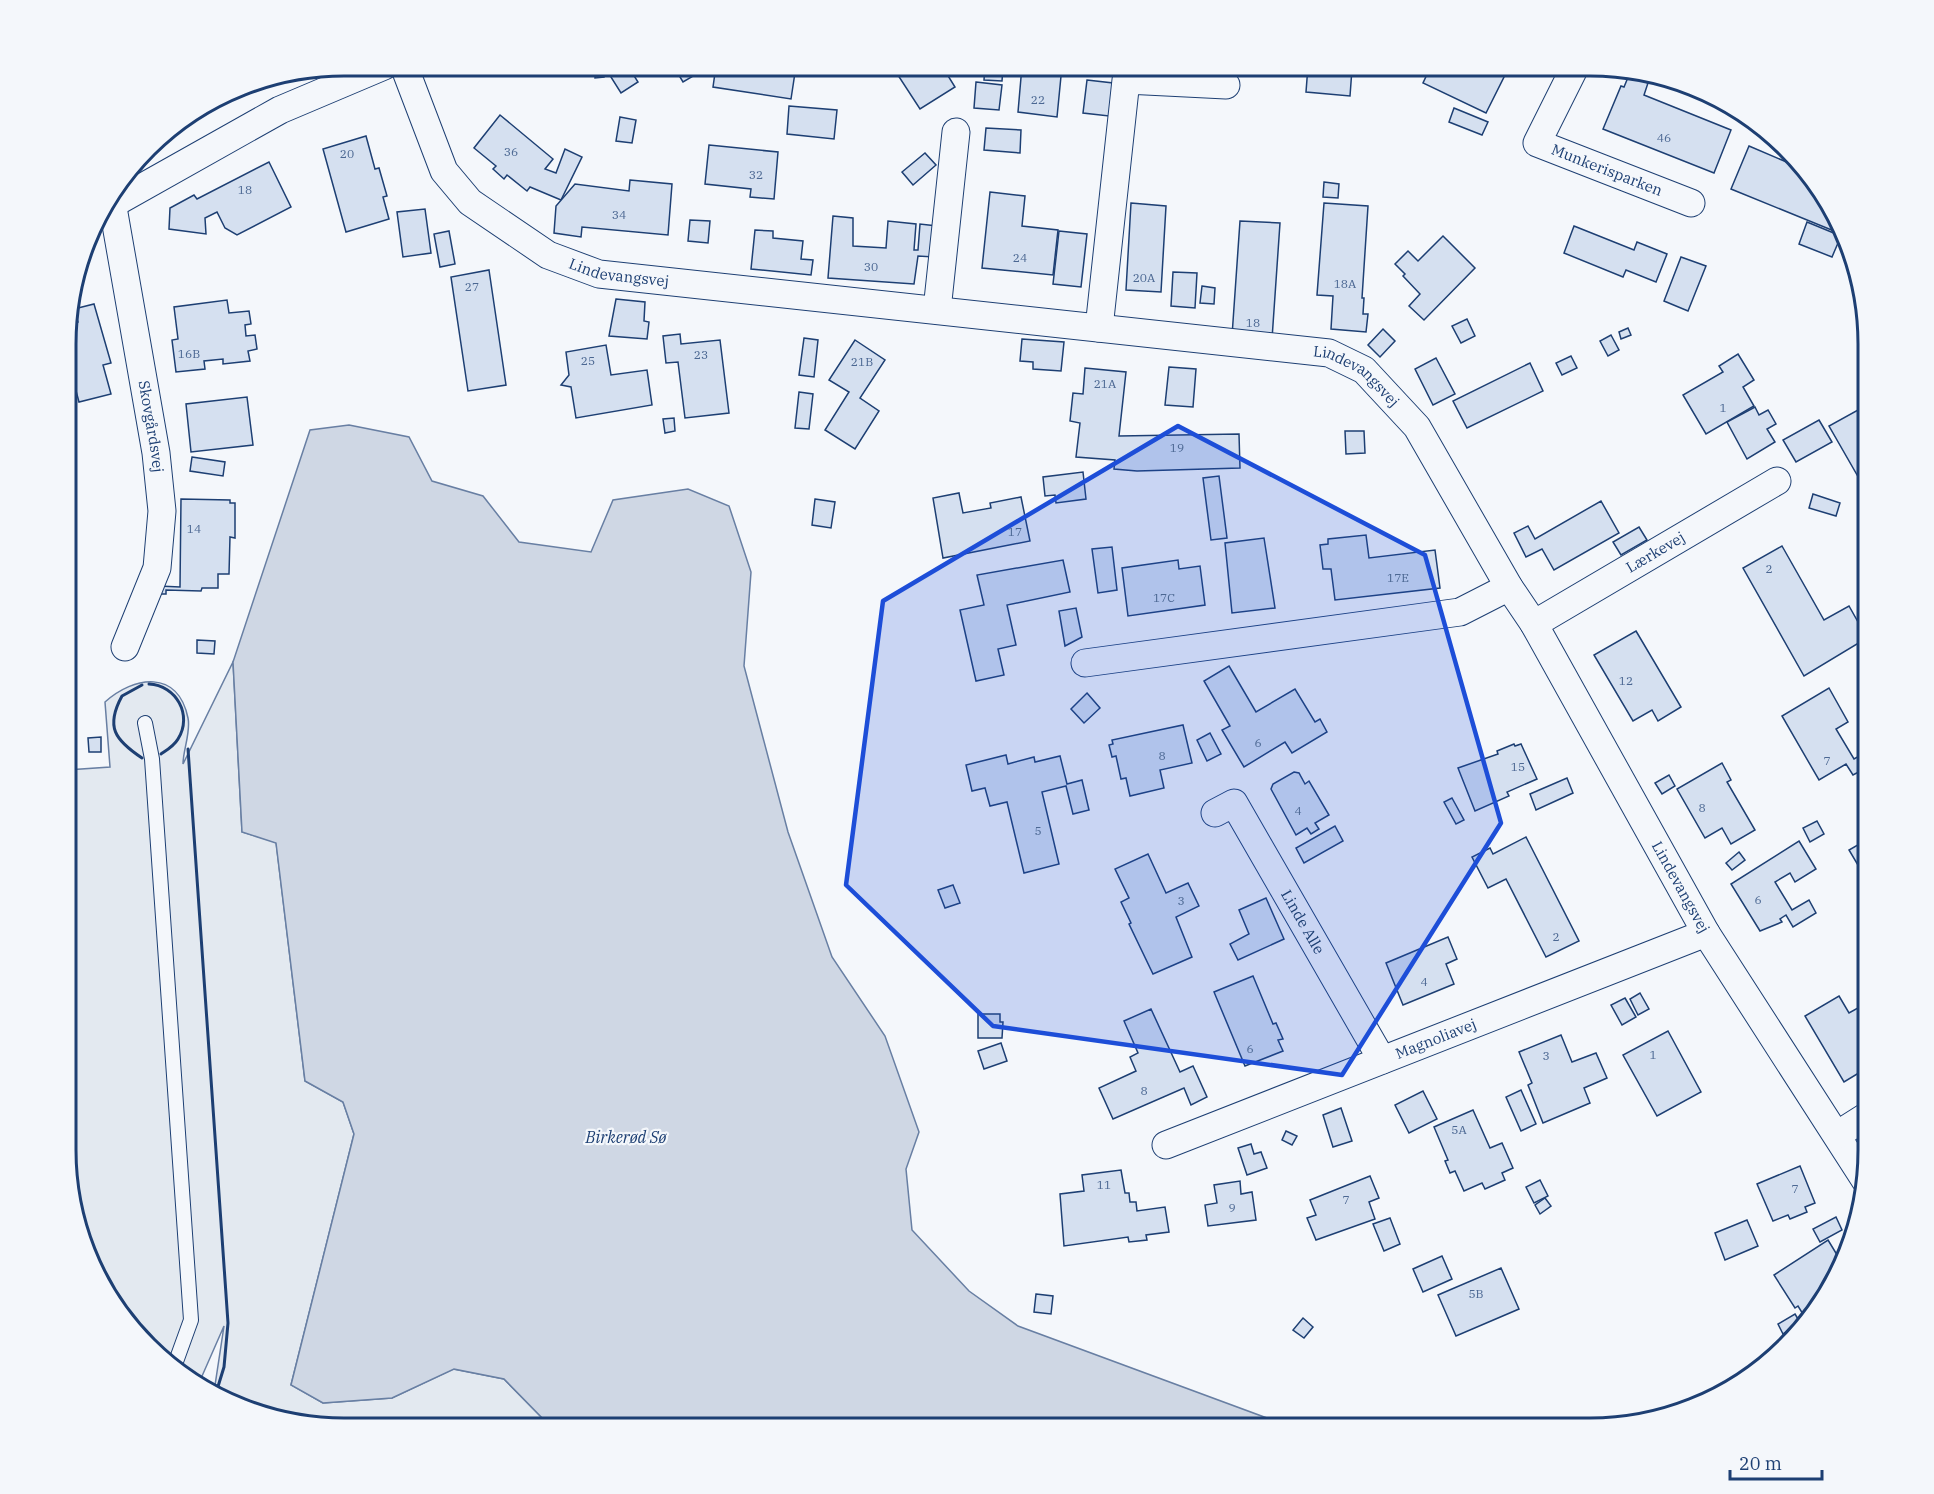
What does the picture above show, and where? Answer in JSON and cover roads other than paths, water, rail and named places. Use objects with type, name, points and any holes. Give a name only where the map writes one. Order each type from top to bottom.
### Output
[{"type":"street","name":"Skovgårdsvej","points":[[122,196],[280,110],[360,76]]},
{"type":"street","name":"Lindevangsvej","points":[[408,76],[444,171],[470,202],[548,255],[599,274],[1329,353],[1364,370],[1417,427],[1509,587],[1534,624],[1706,933],[1857,1168]]},
{"type":"street","name":"Munkerisparken","points":[[1570,76],[1537,143],[1691,203]]},
{"type":"street","points":[[1099,328],[1125,80],[1226,86]]},
{"type":"street","points":[[937,310],[956,132]]},
{"type":"street","name":"Skovgårdsvej","points":[[111,213],[156,453],[162,511],[156,568],[125,647]]},
{"type":"street","name":"Lærkevej","points":[[1534,624],[1777,480]]},
{"type":"street","points":[[1085,663],[1460,612],[1509,587]]},
{"type":"street","name":"Linde Alle","points":[[1215,813],[1234,803],[1382,1060]]},
{"type":"street","name":"Magnoliavej","points":[[1166,1145],[1706,933]]},
{"type":"street","points":[[1838,1135],[1858,1122]]},
{"type":"lane","points":[[145,723],[152,759],[191,1320],[177,1359]]},
{"type":"water","name":"Birkerød Sø","points":[[349,425],[409,437],[432,481],[483,496],[519,542],[591,552],[613,500],[688,489],[729,506],[751,572],[744,666],[788,832],[832,957],[885,1036],[919,1132],[906,1169],[912,1230],[969,1291],[1018,1326],[1267,1418],[542,1418],[504,1379],[454,1369],[392,1398],[323,1403],[291,1385],[354,1134],[343,1102],[305,1081],[276,843],[242,832],[233,662],[310,430]]}]
